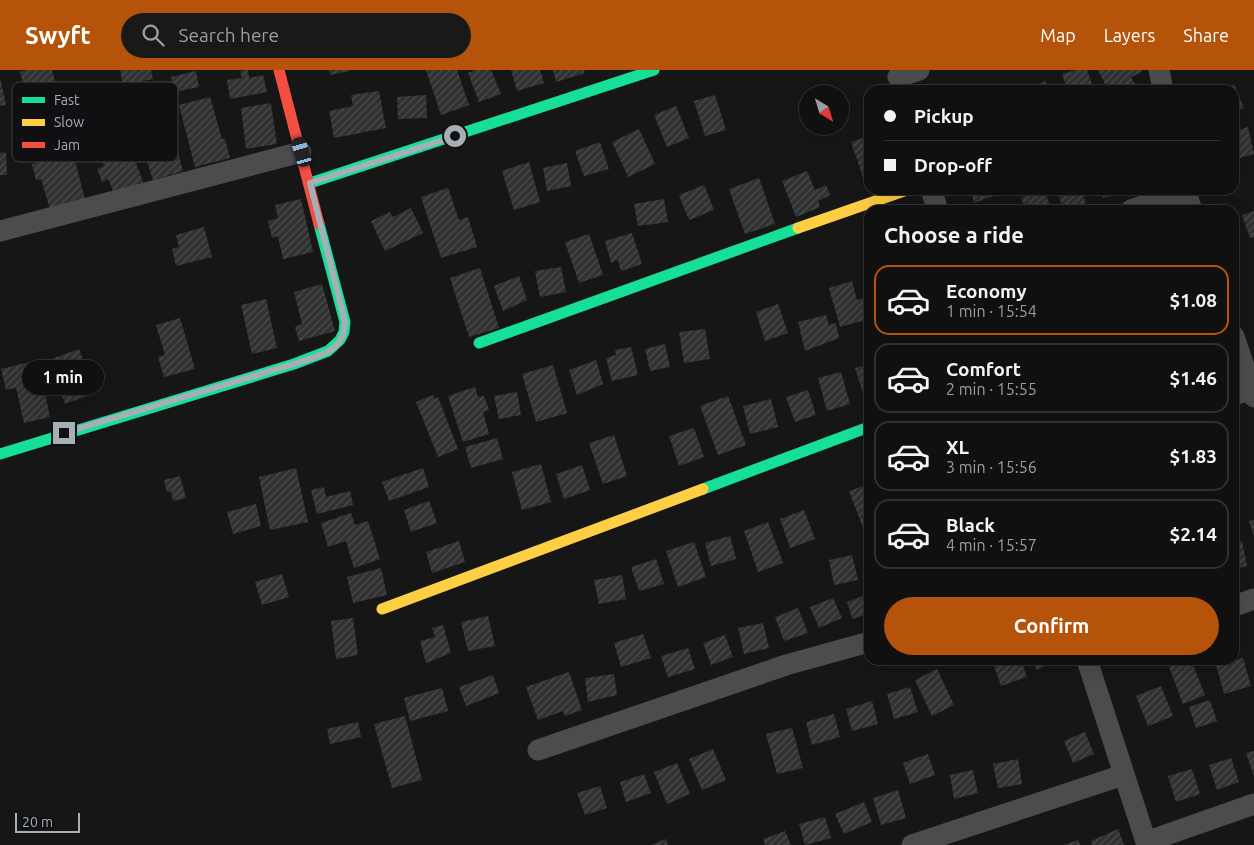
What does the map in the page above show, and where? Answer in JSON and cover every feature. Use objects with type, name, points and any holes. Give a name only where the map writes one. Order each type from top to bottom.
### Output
[{"type":"street","points":[[0,454],[294,364],[327,352],[340,344],[345,335],[345,322],[279,70]]},
{"type":"street","points":[[310,183],[654,70]]},
{"type":"street","points":[[899,79],[919,70]]},
{"type":"street","points":[[1159,70],[1162,85]]},
{"type":"street","points":[[0,230],[302,152]]},
{"type":"street","points":[[479,344],[713,257],[893,195]]},
{"type":"street","points":[[1145,205],[1172,195]]},
{"type":"street","points":[[1239,360],[1246,394]]},
{"type":"street","points":[[382,609],[864,430]]},
{"type":"street","points":[[1239,604],[1254,599]]},
{"type":"street","points":[[538,750],[786,665],[864,643]]},
{"type":"street","points":[[1089,665],[1122,775],[1146,843],[1254,804]]},
{"type":"street","points":[[912,845],[1122,775]]},
{"type":"building","points":[[26,70],[52,70],[55,82],[23,82],[20,72]]},
{"type":"building","points":[[120,70],[151,70],[153,79],[138,82],[122,82]]},
{"type":"building","points":[[248,70],[249,78],[263,75],[267,92],[230,99],[227,80],[242,78],[240,71]]},
{"type":"building","points":[[329,70],[350,70],[350,71],[330,75]]},
{"type":"building","points":[[426,70],[457,70],[469,105],[441,115]]},
{"type":"building","points":[[475,70],[491,70],[501,94],[479,102],[468,73]]},
{"type":"building","points":[[511,70],[540,70],[544,83],[517,91]]},
{"type":"building","points":[[553,70],[584,70],[585,73],[556,82]]},
{"type":"building","points":[[1076,70],[1087,70],[1092,85],[1065,85],[1062,74]]},
{"type":"building","points":[[1098,70],[1141,70],[1142,72],[1131,77],[1135,85],[1106,85]]},
{"type":"building","points":[[196,71],[199,87],[178,91],[178,82],[172,82],[171,77]]},
{"type":"building","points":[[0,77],[6,105],[0,106]]},
{"type":"building","points":[[1045,81],[1047,85],[1037,85]]},
{"type":"building","points":[[379,91],[386,128],[334,138],[329,111],[353,106],[351,95]]},
{"type":"building","points":[[426,95],[427,118],[398,119],[397,97]]},
{"type":"building","points":[[715,95],[726,130],[705,136],[694,101]]},
{"type":"building","points":[[1239,96],[1244,108],[1239,110]]},
{"type":"building","points":[[210,97],[222,139],[225,139],[230,158],[195,167],[179,105]]},
{"type":"building","points":[[271,103],[277,144],[246,149],[241,108]]},
{"type":"building","points":[[676,106],[689,138],[667,147],[654,115]]},
{"type":"building","points":[[1248,127],[1254,154],[1239,158],[1239,130]]},
{"type":"building","points":[[639,129],[655,164],[628,177],[612,142]]},
{"type":"building","points":[[864,138],[864,180],[851,142]]},
{"type":"building","points":[[600,142],[609,169],[584,176],[575,151]]},
{"type":"building","points":[[6,152],[7,175],[0,175],[0,153]]},
{"type":"building","points":[[178,152],[183,171],[153,180],[147,162],[178,162]]},
{"type":"building","points":[[75,162],[85,199],[50,209],[41,179],[36,180],[32,164]]},
{"type":"building","points":[[103,162],[136,162],[143,182],[114,193],[108,179],[102,182],[97,169],[104,166]]},
{"type":"building","points":[[529,162],[540,202],[514,210],[502,171]]},
{"type":"building","points":[[567,163],[571,186],[547,191],[543,168]]},
{"type":"building","points":[[807,171],[815,190],[826,185],[830,195],[818,201],[820,207],[796,217],[782,181]]},
{"type":"building","points":[[759,178],[775,224],[745,234],[729,189]]},
{"type":"building","points":[[704,185],[714,210],[689,220],[679,195]]},
{"type":"building","points":[[448,188],[459,220],[468,217],[477,247],[441,258],[421,197]]},
{"type":"building","points":[[972,195],[996,195],[974,203]]},
{"type":"building","points":[[1028,195],[1046,195],[1050,205],[1024,205],[1021,198]]},
{"type":"building","points":[[1058,195],[1083,195],[1086,205],[1062,205]]},
{"type":"building","points":[[1103,195],[1117,195],[1103,198]]},
{"type":"building","points":[[301,199],[313,252],[283,259],[278,236],[272,238],[268,221],[278,218],[275,205]]},
{"type":"building","points":[[664,199],[668,222],[638,226],[634,204]]},
{"type":"building","points":[[411,208],[423,233],[385,251],[371,221],[390,212],[393,217]]},
{"type":"building","points":[[1254,211],[1254,237],[1250,238],[1242,215]]},
{"type":"building","points":[[204,227],[212,257],[176,266],[172,249],[179,247],[176,235]]},
{"type":"building","points":[[632,233],[642,264],[621,271],[618,260],[611,263],[605,241]]},
{"type":"building","points":[[589,234],[603,275],[579,283],[565,242]]},
{"type":"building","points":[[561,267],[566,292],[540,297],[535,271]]},
{"type":"building","points":[[480,268],[499,328],[469,337],[450,278]]},
{"type":"building","points":[[519,276],[527,300],[503,311],[494,286]]},
{"type":"building","points":[[852,281],[857,300],[864,298],[864,320],[840,327],[829,288]]},
{"type":"building","points":[[322,284],[335,331],[299,341],[295,327],[302,324],[294,292]]},
{"type":"building","points":[[266,299],[277,348],[252,354],[241,305]]},
{"type":"building","points":[[778,304],[788,333],[765,341],[756,312]]},
{"type":"building","points":[[826,315],[829,325],[836,323],[839,338],[805,351],[798,322]]},
{"type":"building","points":[[180,318],[195,369],[164,377],[158,357],[165,355],[156,325]]},
{"type":"building","points":[[705,329],[710,359],[684,363],[679,332]]},
{"type":"building","points":[[665,344],[670,367],[650,371],[645,349]]},
{"type":"building","points":[[631,347],[638,375],[612,381],[606,358],[616,355],[615,350]]},
{"type":"building","points":[[79,349],[95,393],[65,404],[49,360]]},
{"type":"building","points":[[38,360],[50,417],[24,423],[16,388],[6,390],[1,369]]},
{"type":"building","points":[[596,360],[603,384],[577,395],[569,370]]},
{"type":"building","points":[[553,365],[567,413],[536,422],[522,374]]},
{"type":"building","points":[[864,365],[864,397],[855,368]]},
{"type":"building","points":[[841,372],[850,404],[827,411],[818,378]]},
{"type":"building","points":[[475,387],[478,397],[484,396],[489,410],[483,412],[489,434],[463,442],[448,396]]},
{"type":"building","points":[[808,390],[816,415],[795,422],[786,397]]},
{"type":"building","points":[[517,392],[521,415],[499,419],[494,396]]},
{"type":"building","points":[[433,395],[435,399],[438,397],[458,449],[438,457],[416,402]]},
{"type":"building","points":[[728,396],[746,445],[718,455],[700,406]]},
{"type":"building","points":[[771,399],[778,427],[750,434],[743,406]]},
{"type":"building","points":[[694,428],[704,457],[679,466],[669,436]]},
{"type":"building","points":[[614,435],[627,476],[603,484],[589,443]]},
{"type":"building","points":[[497,438],[503,459],[471,468],[465,447]]},
{"type":"building","points":[[541,464],[551,502],[522,510],[512,472]]},
{"type":"building","points":[[582,465],[590,490],[564,499],[556,474]]},
{"type":"building","points":[[296,468],[308,522],[270,530],[259,477]]},
{"type":"building","points":[[423,468],[429,487],[389,501],[382,482]]},
{"type":"building","points":[[180,476],[186,498],[173,501],[171,491],[167,492],[164,480]]},
{"type":"building","points":[[864,486],[864,528],[863,528],[849,491]]},
{"type":"building","points":[[324,487],[326,497],[350,491],[353,505],[317,514],[311,490]]},
{"type":"building","points":[[429,501],[437,523],[411,532],[404,510]]},
{"type":"building","points":[[256,504],[261,526],[233,534],[227,512]]},
{"type":"building","points":[[804,510],[815,539],[790,548],[780,519]]},
{"type":"building","points":[[351,513],[355,525],[368,521],[380,559],[354,568],[346,541],[328,547],[321,523]]},
{"type":"building","points":[[1254,520],[1254,536],[1249,521]]},
{"type":"building","points":[[768,522],[783,563],[758,572],[744,531]]},
{"type":"building","points":[[730,536],[736,559],[711,566],[705,543]]},
{"type":"building","points":[[459,541],[465,562],[432,573],[426,552]]},
{"type":"building","points":[[1239,541],[1242,541],[1247,566],[1239,568]]},
{"type":"building","points":[[694,542],[706,577],[678,587],[666,551]]},
{"type":"building","points":[[852,555],[858,580],[834,585],[829,560]]},
{"type":"building","points":[[656,559],[664,584],[639,591],[631,567]]},
{"type":"building","points":[[381,568],[387,595],[353,603],[347,577]]},
{"type":"building","points":[[282,574],[289,597],[262,605],[255,582]]},
{"type":"building","points":[[622,575],[626,599],[599,604],[594,580]]},
{"type":"building","points":[[864,596],[864,615],[852,619],[847,602]]},
{"type":"building","points":[[833,598],[842,618],[819,628],[810,607]]},
{"type":"building","points":[[798,608],[808,633],[784,641],[775,617]]},
{"type":"building","points":[[488,616],[495,646],[468,651],[461,622]]},
{"type":"building","points":[[353,618],[358,655],[336,659],[331,621]]},
{"type":"building","points":[[763,623],[769,648],[744,654],[738,628]]},
{"type":"building","points":[[443,625],[451,653],[426,663],[420,641],[435,637],[432,628]]},
{"type":"building","points":[[643,634],[651,658],[621,667],[614,643]]},
{"type":"building","points":[[725,635],[733,657],[711,665],[703,643]]},
{"type":"building","points":[[688,648],[695,669],[668,677],[661,656]]},
{"type":"building","points":[[1243,658],[1251,686],[1224,694],[1216,665],[1239,665],[1239,659]]},
{"type":"building","points":[[994,665],[1023,665],[1027,677],[1001,686]]},
{"type":"building","points":[[1034,665],[1047,665],[1037,670]]},
{"type":"building","points":[[1174,665],[1193,665],[1205,695],[1183,704],[1169,667]]},
{"type":"building","points":[[937,669],[954,705],[932,716],[915,680]]},
{"type":"building","points":[[569,672],[582,710],[565,716],[563,711],[538,720],[526,687]]},
{"type":"building","points":[[614,674],[617,695],[588,702],[585,678]]},
{"type":"building","points":[[493,675],[499,693],[466,706],[459,687]]},
{"type":"building","points":[[1161,686],[1173,716],[1148,726],[1136,696]]},
{"type":"building","points":[[910,687],[918,712],[894,719],[887,694]]},
{"type":"building","points":[[442,688],[448,711],[410,721],[404,698]]},
{"type":"building","points":[[1210,700],[1217,721],[1196,728],[1189,707]]},
{"type":"building","points":[[872,701],[878,724],[852,731],[846,709]]},
{"type":"building","points":[[834,714],[840,737],[812,745],[806,722]]},
{"type":"building","points":[[405,716],[422,780],[392,788],[374,724]]},
{"type":"building","points":[[358,722],[361,737],[330,744],[327,729]]},
{"type":"building","points":[[792,728],[803,768],[777,774],[766,734]]},
{"type":"building","points":[[1085,732],[1094,754],[1073,763],[1064,741]]},
{"type":"building","points":[[713,749],[726,780],[702,790],[689,759]]},
{"type":"building","points":[[1254,751],[1254,776],[1246,753]]},
{"type":"building","points":[[928,754],[935,775],[910,784],[903,763]]},
{"type":"building","points":[[1231,758],[1239,782],[1217,790],[1209,765]]},
{"type":"building","points":[[1018,759],[1022,784],[998,788],[993,764]]},
{"type":"building","points":[[677,763],[690,794],[667,804],[654,772]]},
{"type":"building","points":[[1192,769],[1200,794],[1176,802],[1168,776]]},
{"type":"building","points":[[973,770],[978,793],[954,799],[950,775]]},
{"type":"building","points":[[644,774],[651,793],[626,802],[620,782]]},
{"type":"building","points":[[600,786],[607,808],[585,815],[577,793]]},
{"type":"building","points":[[898,790],[906,818],[881,825],[873,798]]},
{"type":"building","points":[[864,802],[872,822],[844,834],[835,814]]},
{"type":"building","points":[[825,817],[831,838],[805,845],[799,824]]},
{"type":"building","points":[[1118,829],[1124,845],[1092,845],[1091,841]]},
{"type":"building","points":[[785,831],[791,845],[765,845],[763,839]]},
{"type":"building","points":[[666,839],[668,845],[651,845]]},
{"type":"building","points":[[1078,840],[1080,845],[1064,845]]},
{"type":"traffic: fast","points":[[310,183],[654,70]]},
{"type":"traffic: fast","points":[[0,454],[294,364],[328,351],[340,340],[344,332],[345,322],[319,224]]},
{"type":"traffic: fast","points":[[479,343],[798,228]]},
{"type":"traffic: fast","points":[[703,489],[864,429]]},
{"type":"traffic: slow","points":[[798,228],[893,195]]},
{"type":"traffic: slow","points":[[382,609],[703,489]]},
{"type":"traffic: jam","points":[[279,70],[319,224]]},
{"type":"route","points":[[64,433],[294,364],[327,352],[340,344],[345,335],[345,322],[310,183],[455,136]]}]
